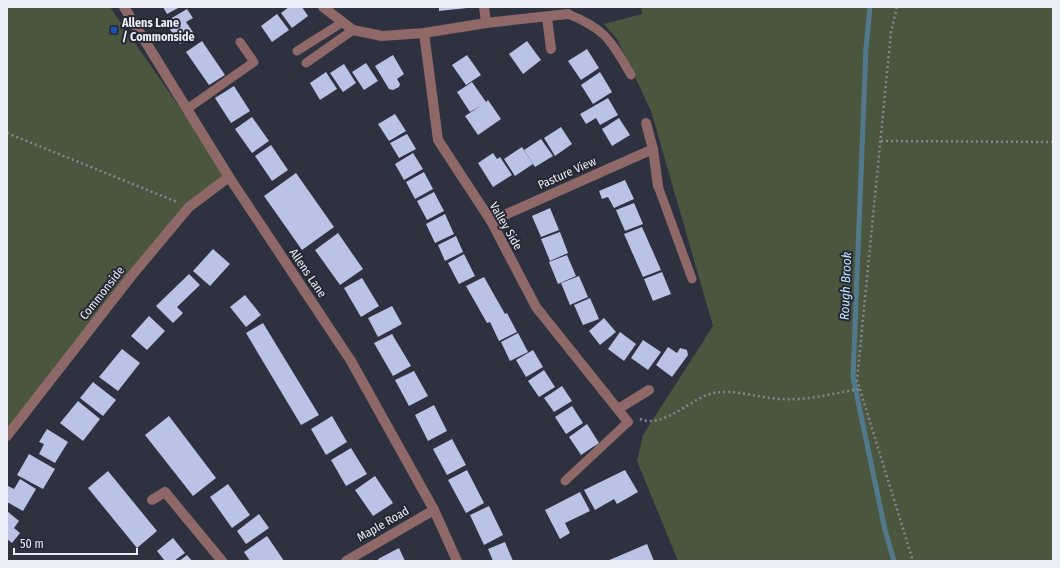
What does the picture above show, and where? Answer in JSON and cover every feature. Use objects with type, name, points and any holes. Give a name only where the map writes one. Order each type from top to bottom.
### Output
[{"type":"street","name":"Allens Lane","points":[[124,7],[229,177],[351,361],[434,510],[457,561]]},
{"type":"street","points":[[323,7],[353,30],[382,36],[424,33],[486,23],[547,18],[565,12]]},
{"type":"street","points":[[484,7],[486,23]]},
{"type":"street","points":[[547,18],[551,49]]},
{"type":"street","name":"Valley Side","points":[[424,33],[438,140],[490,221],[536,307],[628,422]]},
{"type":"street","points":[[646,123],[653,149],[658,186]]},
{"type":"street","name":"Pasture View","points":[[490,221],[653,149]]},
{"type":"street","name":"Commonside","points":[[7,436],[133,274],[188,207],[229,177]]},
{"type":"street","points":[[618,409],[649,390]]},
{"type":"street","points":[[152,500],[165,492],[222,561]]},
{"type":"street","name":"Maple Road","points":[[346,561],[434,510]]},
{"type":"lane","points":[[565,12],[592,24],[602,31],[610,40],[631,75]]},
{"type":"lane","points":[[297,51],[343,22]]},
{"type":"lane","points":[[306,63],[353,30]]},
{"type":"lane","points":[[187,109],[254,62],[240,42]]},
{"type":"lane","points":[[658,186],[692,279]]},
{"type":"lane","points":[[565,481],[628,422]]},
{"type":"path","points":[[897,7],[891,32],[857,389],[913,561]]},
{"type":"path","points":[[7,133],[188,207]]},
{"type":"path","points":[[881,141],[1053,142]]},
{"type":"path","points":[[618,409],[643,420],[658,420],[713,393],[738,393],[779,399],[798,400],[857,389]]},
{"type":"green space","points":[[7,7],[110,7],[228,177],[192,199],[7,434]]},
{"type":"green space","points":[[641,7],[1053,7],[1053,561],[678,561],[637,461],[643,435],[713,326],[651,111],[617,39],[604,24],[642,14]]},
{"type":"building","points":[[163,7],[180,7],[167,14]]},
{"type":"building","points":[[289,7],[302,7],[308,16],[292,28],[281,13]]},
{"type":"building","points":[[439,7],[467,7],[467,8],[439,11]]},
{"type":"building","points":[[187,9],[193,18],[186,22],[195,35],[180,44],[165,22]]},
{"type":"building","points":[[277,14],[289,30],[272,42],[261,26]]},
{"type":"building","points":[[202,41],[225,75],[209,85],[186,52]]},
{"type":"building","points":[[527,41],[541,60],[523,74],[509,54]]},
{"type":"building","points":[[587,49],[599,68],[581,80],[568,61]]},
{"type":"building","points":[[393,55],[404,74],[397,79],[400,84],[399,87],[393,90],[389,89],[375,66]]},
{"type":"building","points":[[467,55],[481,75],[466,85],[452,65]]},
{"type":"building","points":[[366,63],[378,81],[364,90],[352,72]]},
{"type":"building","points":[[344,64],[356,83],[343,92],[330,73]]},
{"type":"building","points":[[326,72],[337,89],[320,100],[310,83]]},
{"type":"building","points":[[600,72],[612,92],[593,104],[581,85]]},
{"type":"building","points":[[472,82],[486,102],[488,100],[501,119],[478,135],[465,116],[482,105],[470,112],[457,92]]},
{"type":"building","points":[[234,86],[250,111],[231,123],[215,98]]},
{"type":"building","points":[[608,98],[618,115],[600,125],[596,118],[586,124],[580,114]]},
{"type":"building","points":[[395,114],[406,131],[389,141],[378,124]]},
{"type":"building","points":[[252,117],[269,141],[252,153],[235,129]]},
{"type":"building","points":[[619,118],[630,135],[612,146],[602,129]]},
{"type":"building","points":[[561,127],[572,144],[555,156],[544,138]]},
{"type":"building","points":[[407,134],[416,149],[399,158],[390,143]]},
{"type":"building","points":[[541,139],[553,156],[535,167],[524,150]]},
{"type":"building","points":[[271,145],[288,170],[272,181],[255,156]]},
{"type":"building","points":[[522,147],[533,164],[515,176],[504,159]]},
{"type":"building","points":[[413,153],[423,169],[404,180],[395,164]]},
{"type":"building","points":[[493,153],[497,159],[500,157],[512,175],[493,187],[478,163]]},
{"type":"building","points":[[424,172],[433,189],[415,199],[406,182]]},
{"type":"building","points":[[296,173],[334,227],[302,250],[264,196]]},
{"type":"building","points":[[625,180],[634,199],[614,208],[608,197],[602,199],[599,191]]},
{"type":"building","points":[[434,192],[444,211],[427,220],[417,201]]},
{"type":"building","points":[[634,203],[643,224],[625,231],[616,210]]},
{"type":"building","points":[[550,208],[559,230],[541,237],[532,216]]},
{"type":"building","points":[[445,214],[454,234],[435,243],[426,224]]},
{"type":"building","points":[[642,227],[661,270],[643,277],[624,234]]},
{"type":"building","points":[[560,232],[568,253],[550,261],[541,239]]},
{"type":"building","points":[[338,233],[363,269],[340,285],[315,250]]},
{"type":"building","points":[[456,236],[463,252],[445,261],[438,245]]},
{"type":"building","points":[[213,249],[230,264],[210,286],[193,271]]},
{"type":"building","points":[[464,254],[475,276],[459,284],[448,263]]},
{"type":"building","points":[[567,255],[576,276],[558,284],[549,262]]},
{"type":"building","points":[[662,272],[671,294],[653,301],[644,279]]},
{"type":"building","points":[[189,274],[200,285],[177,307],[183,313],[173,323],[156,306]]},
{"type":"building","points":[[579,276],[588,297],[570,305],[561,283]]},
{"type":"building","points":[[484,277],[505,314],[507,313],[517,332],[499,341],[490,322],[487,323],[466,286]]},
{"type":"building","points":[[362,278],[379,306],[361,317],[344,288]]},
{"type":"building","points":[[245,295],[261,315],[246,327],[230,307]]},
{"type":"building","points":[[590,298],[599,319],[583,325],[574,305]]},
{"type":"building","points":[[392,306],[402,324],[378,337],[368,318]]},
{"type":"building","points":[[149,316],[165,331],[147,350],[131,336]]},
{"type":"building","points":[[604,318],[616,332],[600,345],[589,331]]},
{"type":"building","points":[[263,323],[319,415],[301,425],[246,333]]},
{"type":"building","points":[[620,332],[636,344],[624,361],[608,349]]},
{"type":"building","points":[[518,333],[528,352],[510,361],[501,342]]},
{"type":"building","points":[[392,334],[411,366],[393,376],[374,343]]},
{"type":"building","points":[[643,340],[661,352],[648,370],[631,358]]},
{"type":"building","points":[[668,347],[677,353],[680,348],[687,350],[688,355],[672,377],[656,365]]},
{"type":"building","points":[[122,349],[140,363],[118,391],[99,377]]},
{"type":"building","points":[[533,350],[543,367],[526,377],[516,360]]},
{"type":"building","points":[[544,370],[555,387],[539,397],[528,381]]},
{"type":"building","points":[[414,371],[428,396],[409,406],[395,380]]},
{"type":"building","points":[[93,382],[116,400],[103,416],[80,398]]},
{"type":"building","points":[[562,386],[572,401],[554,412],[544,398]]},
{"type":"building","points":[[78,401],[100,419],[83,441],[60,423]]},
{"type":"building","points":[[434,405],[447,431],[428,441],[415,415]]},
{"type":"building","points":[[572,406],[583,423],[566,434],[555,417]]},
{"type":"building","points":[[169,416],[216,478],[193,496],[145,435]]},
{"type":"building","points":[[332,416],[347,442],[326,455],[311,429]]},
{"type":"building","points":[[587,424],[599,443],[581,455],[569,437]]},
{"type":"building","points":[[47,429],[68,442],[55,463],[39,454],[44,444],[39,442]]},
{"type":"building","points":[[452,439],[466,465],[447,475],[433,449]]},
{"type":"building","points":[[351,448],[367,474],[346,486],[331,460]]},
{"type":"building","points":[[29,454],[55,469],[43,489],[17,475]]},
{"type":"building","points":[[467,470],[484,503],[466,513],[448,480]]},
{"type":"building","points":[[625,470],[638,492],[617,504],[614,499],[595,510],[584,490]]},
{"type":"building","points":[[108,471],[157,531],[137,548],[88,488]]},
{"type":"building","points":[[375,476],[393,503],[373,516],[355,490]]},
{"type":"building","points":[[20,479],[36,489],[23,511],[7,502],[8,486],[14,489]]},
{"type":"building","points":[[228,484],[250,515],[232,528],[210,497]]},
{"type":"building","points":[[580,492],[590,511],[565,523],[570,533],[560,539],[545,510]]},
{"type":"building","points":[[489,506],[503,535],[484,545],[470,515]]},
{"type":"building","points":[[7,511],[19,521],[14,528],[20,533],[12,543],[7,539]]},
{"type":"building","points":[[259,514],[269,528],[246,544],[237,531]]},
{"type":"building","points":[[267,536],[284,561],[250,561],[244,552]]},
{"type":"building","points":[[173,538],[185,553],[174,561],[165,561],[157,551]]},
{"type":"building","points":[[505,542],[513,561],[493,561],[488,549]]},
{"type":"building","points":[[647,544],[654,561],[607,561]]},
{"type":"building","points":[[399,548],[405,561],[379,561],[378,559]]},
{"type":"building","points":[[187,555],[192,561],[179,561]]},
{"type":"waterway","name":"Rough Brook","points":[[870,7],[866,48],[853,377],[885,530],[894,561]]},
{"type":"place","name":"Allens Lane / Commonside","points":[[114,30]]}]
